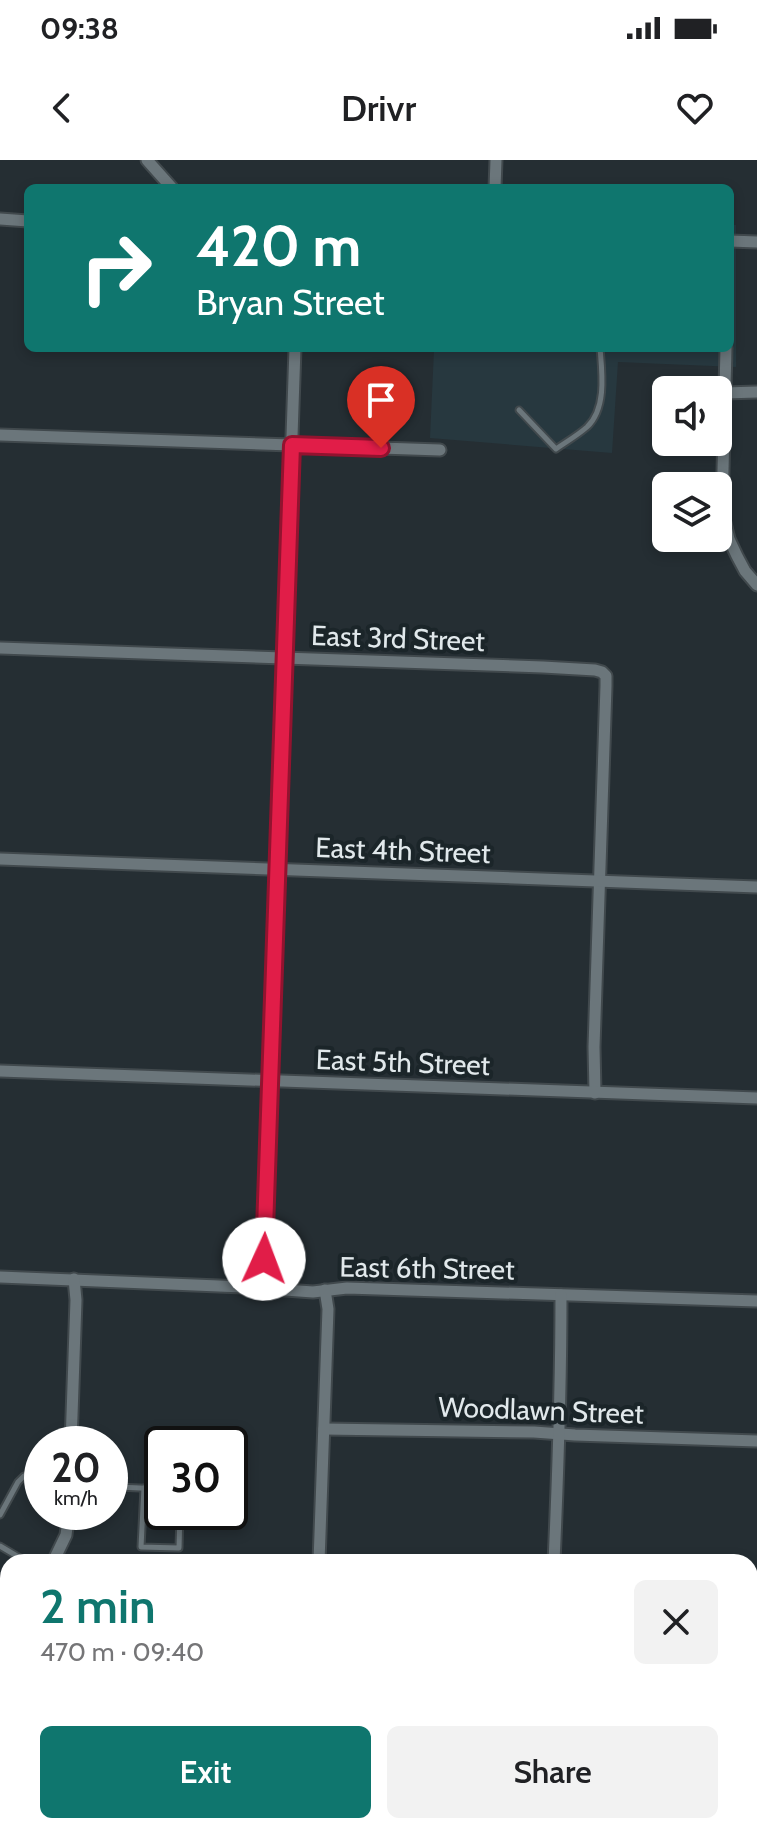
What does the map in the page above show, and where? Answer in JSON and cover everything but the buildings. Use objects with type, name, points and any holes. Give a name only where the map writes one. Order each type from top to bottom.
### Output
[{"type":"street","points":[[147,160],[168,184]]},
{"type":"street","points":[[495,184],[496,160]]},
{"type":"street","points":[[0,219],[24,221]]},
{"type":"street","points":[[734,241],[757,242]]},
{"type":"street","points":[[263,1288],[295,352]]},
{"type":"street","points":[[725,376],[726,352]]},
{"type":"street","points":[[732,393],[757,392]]},
{"type":"street","points":[[0,435],[440,450]]},
{"type":"street","points":[[723,456],[724,521],[737,556],[757,585]]},
{"type":"street","name":"East 3rd Street","points":[[0,648],[543,667],[602,672],[606,676],[606,686],[600,881]]},
{"type":"street","name":"East 4th Street","points":[[0,859],[757,887]]},
{"type":"street","points":[[595,1093],[600,881]]},
{"type":"street","name":"East 5th Street","points":[[0,1071],[757,1098]]},
{"type":"street","name":"East 6th Street","points":[[0,1277],[299,1291],[347,1288],[757,1301]]},
{"type":"street","points":[[72,1426],[74,1279]]},
{"type":"street","points":[[319,1554],[328,1309],[325,1290]]},
{"type":"street","points":[[554,1554],[561,1295]]},
{"type":"street","name":"Woodlawn Street","points":[[324,1429],[467,1430],[757,1441]]},
{"type":"street","points":[[57,1554],[67,1530]]},
{"type":"lane","points":[[519,410],[556,449],[589,425],[601,401],[600,352]]},
{"type":"lane","points":[[0,1515],[24,1476]]},
{"type":"lane","points":[[128,1487],[144,1488],[141,1547],[179,1548],[180,1530]]},
{"type":"shaded area","points":[[736,225],[736,367],[618,362],[612,453],[430,438],[434,352],[734,352]]},
{"type":"route","points":[[264,1259],[292,445],[381,448]]}]
